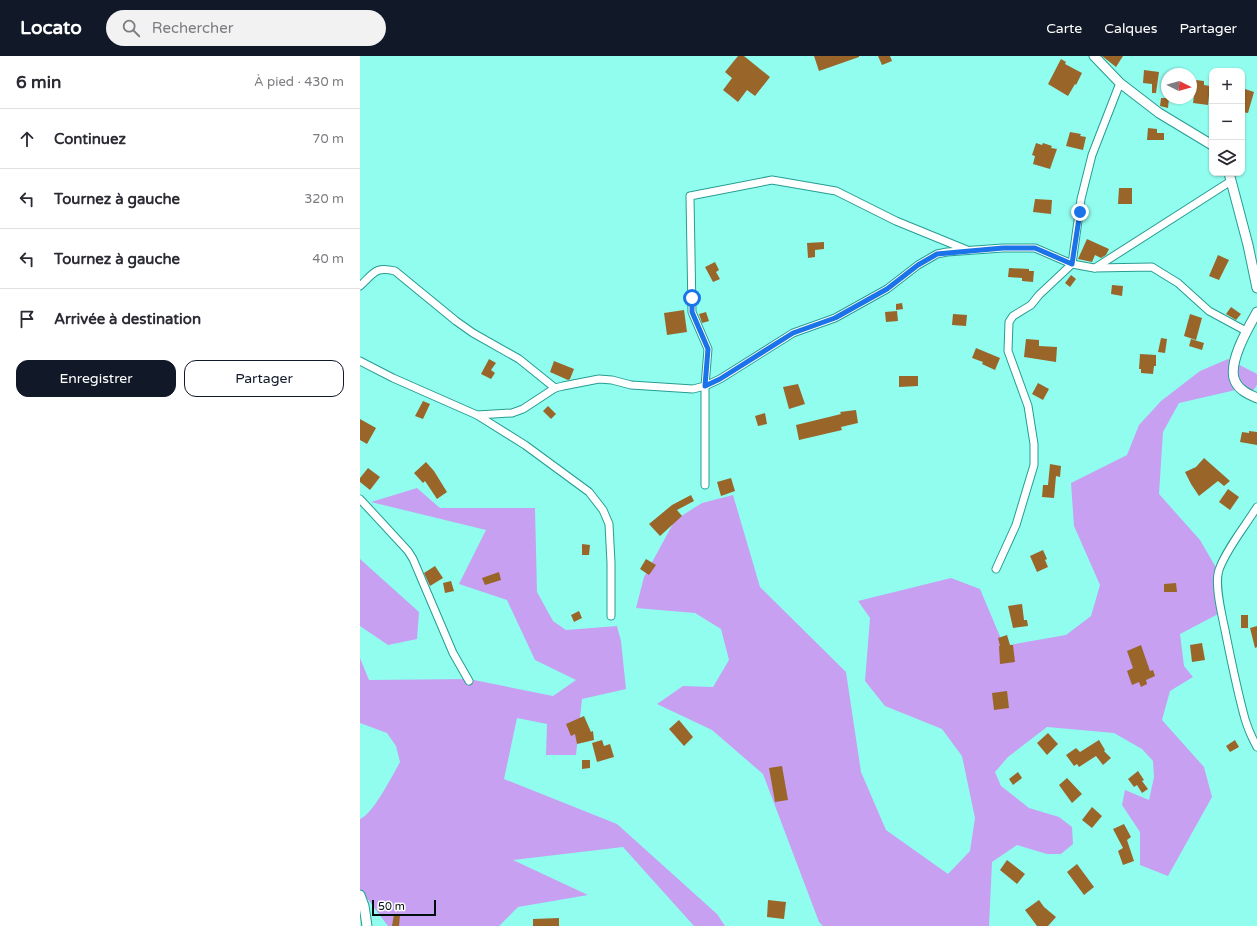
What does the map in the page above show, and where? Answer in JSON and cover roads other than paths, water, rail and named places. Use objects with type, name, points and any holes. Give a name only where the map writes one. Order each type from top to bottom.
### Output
[{"type":"street","points":[[1094,56],[1120,83],[1159,112],[1209,143]]},
{"type":"street","points":[[996,569],[1016,525],[1034,466],[1034,444],[1028,406],[1008,351],[1009,322],[1013,316],[1031,305],[1039,295],[1072,264],[1082,199],[1092,155],[1120,83]]},
{"type":"street","points":[[1094,268],[1230,177],[1248,245],[1257,288]]},
{"type":"street","points":[[705,485],[705,386],[708,349],[692,312],[690,196],[772,180],[836,191],[896,221],[970,251]]},
{"type":"street","points":[[477,414],[512,413],[522,409],[555,388],[599,379],[612,380],[631,385],[693,389],[705,386],[720,379],[793,333],[835,318],[887,289],[918,265],[937,254],[1003,248],[1035,248],[1072,264],[1094,268],[1152,267],[1178,283],[1209,311],[1246,332]]},
{"type":"street","points":[[360,286],[377,270],[384,268],[396,271],[456,321],[473,333],[519,358],[555,388]]},
{"type":"street","points":[[1257,312],[1246,332],[1233,370],[1235,381],[1240,389],[1257,398]]},
{"type":"street","points":[[360,361],[393,378],[477,414],[525,445],[589,492],[603,510],[608,524],[611,563],[611,616]]},
{"type":"street","points":[[360,499],[408,550],[453,654],[469,681]]},
{"type":"street","points":[[1257,507],[1224,559],[1218,571],[1217,582],[1245,720],[1250,735],[1257,747]]},
{"type":"street","points":[[360,895],[368,926]]}]
